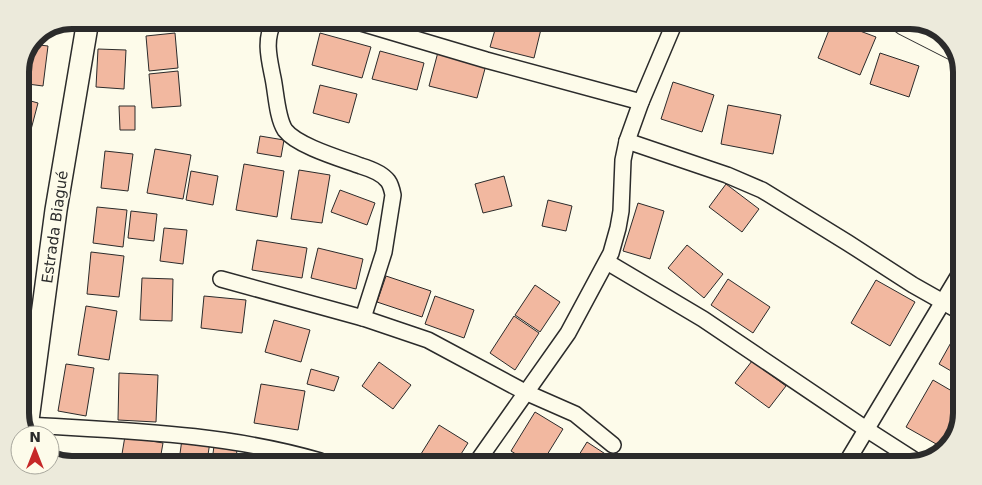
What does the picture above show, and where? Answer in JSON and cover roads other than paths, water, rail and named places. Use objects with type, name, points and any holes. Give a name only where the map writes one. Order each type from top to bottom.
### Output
[{"type":"main road","name":"Estrada Biagué","points":[[29,415],[56,210],[86,29]]},
{"type":"street","points":[[270,29],[268,49],[284,128],[293,137],[310,147],[374,171],[389,182],[391,188],[393,195],[384,252],[363,318]]},
{"type":"street","points":[[382,29],[486,60],[641,102]]},
{"type":"street","points":[[480,456],[568,334],[607,262],[618,228],[622,204],[623,160],[627,141],[641,102],[672,29]]},
{"type":"street","points":[[911,29],[945,46]]},
{"type":"street","points":[[627,141],[727,175],[762,190],[913,285],[953,308]]},
{"type":"street","points":[[607,262],[702,319],[909,456]]},
{"type":"street","points":[[221,279],[363,318],[428,340],[525,392],[575,414],[612,445]]},
{"type":"street","points":[[850,456],[953,284]]},
{"type":"street","points":[[60,431],[151,432],[224,440],[301,456]]}]
